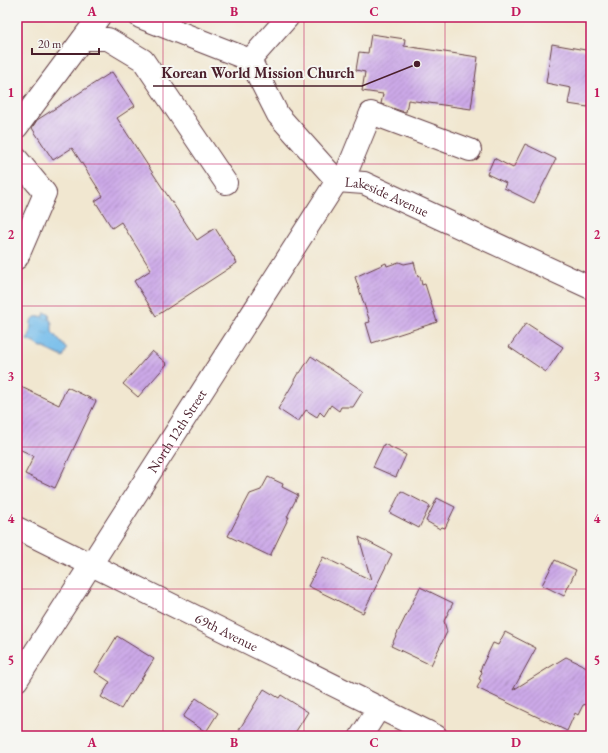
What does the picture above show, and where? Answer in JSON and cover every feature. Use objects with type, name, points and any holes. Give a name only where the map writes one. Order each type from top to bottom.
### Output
[{"type":"street","points":[[17,127],[99,17]]},
{"type":"street","points":[[140,17],[250,60],[288,17]]},
{"type":"street","points":[[83,39],[108,39],[143,60],[226,183]]},
{"type":"street","name":"Lakeside Avenue","points":[[250,60],[278,115],[340,181],[364,183],[591,288]]},
{"type":"street","name":"North 12th Street","points":[[17,680],[340,181],[371,113],[470,150]]},
{"type":"street","points":[[17,159],[45,193],[17,258]]},
{"type":"street","name":"69th Avenue","points":[[17,528],[436,736]]},
{"type":"street","points":[[361,736],[379,708]]},
{"type":"water","points":[[45,312],[50,315],[49,318],[52,323],[52,332],[67,349],[63,357],[27,340],[30,334],[31,321],[35,317],[44,316]]},
{"type":"building","points":[[371,34],[405,39],[404,46],[478,57],[471,109],[408,100],[406,112],[381,104],[383,94],[362,91],[365,72],[356,70],[359,52],[368,53]]},
{"type":"building","points":[[552,44],[591,51],[591,92],[588,107],[568,104],[571,88],[546,83]]},
{"type":"building","points":[[112,72],[135,106],[117,118],[154,175],[197,240],[215,228],[237,263],[156,316],[134,281],[151,270],[121,222],[112,228],[95,201],[103,196],[72,148],[53,160],[32,128],[37,120]]},
{"type":"building","points":[[525,144],[556,159],[534,203],[504,188],[506,183],[487,174],[494,158],[513,168]]},
{"type":"building","points":[[399,262],[404,264],[414,262],[422,285],[425,284],[437,322],[372,343],[366,323],[370,322],[355,277],[386,263],[387,266]]},
{"type":"building","points":[[526,323],[563,347],[546,372],[509,347]]},
{"type":"building","points":[[152,351],[167,364],[138,397],[123,384]]},
{"type":"building","points":[[311,356],[363,391],[353,407],[341,407],[339,411],[331,405],[324,416],[320,412],[317,417],[306,410],[298,422],[278,409],[298,373],[300,373]]},
{"type":"building","points":[[17,385],[59,405],[67,387],[96,401],[55,488],[25,474],[34,456],[17,448]]},
{"type":"building","points":[[384,444],[406,455],[396,477],[373,467]]},
{"type":"building","points":[[268,477],[283,484],[282,487],[298,495],[270,556],[228,536],[250,494],[261,490]]},
{"type":"building","points":[[401,491],[430,506],[419,528],[390,513]]},
{"type":"building","points":[[437,498],[455,507],[445,528],[442,527],[440,529],[426,521]]},
{"type":"building","points":[[359,537],[392,554],[363,613],[308,586],[323,557],[371,580]]},
{"type":"building","points":[[555,560],[576,570],[564,596],[542,585]]},
{"type":"building","points":[[420,587],[453,603],[444,621],[447,632],[431,665],[391,646]]},
{"type":"building","points":[[505,632],[536,648],[513,690],[566,657],[591,669],[591,683],[587,690],[591,703],[583,705],[578,715],[575,713],[567,731],[477,688],[481,680],[479,679],[482,672],[480,670],[493,643],[498,645]]},
{"type":"building","points":[[117,636],[154,659],[121,709],[101,697],[110,682],[95,672]]},
{"type":"building","points":[[264,689],[279,698],[281,695],[308,712],[293,736],[248,736],[239,730]]},
{"type":"building","points":[[196,698],[218,713],[206,732],[183,717]]},
{"type":"place","name":"Korean World Mission Church","points":[[417,64]]}]
